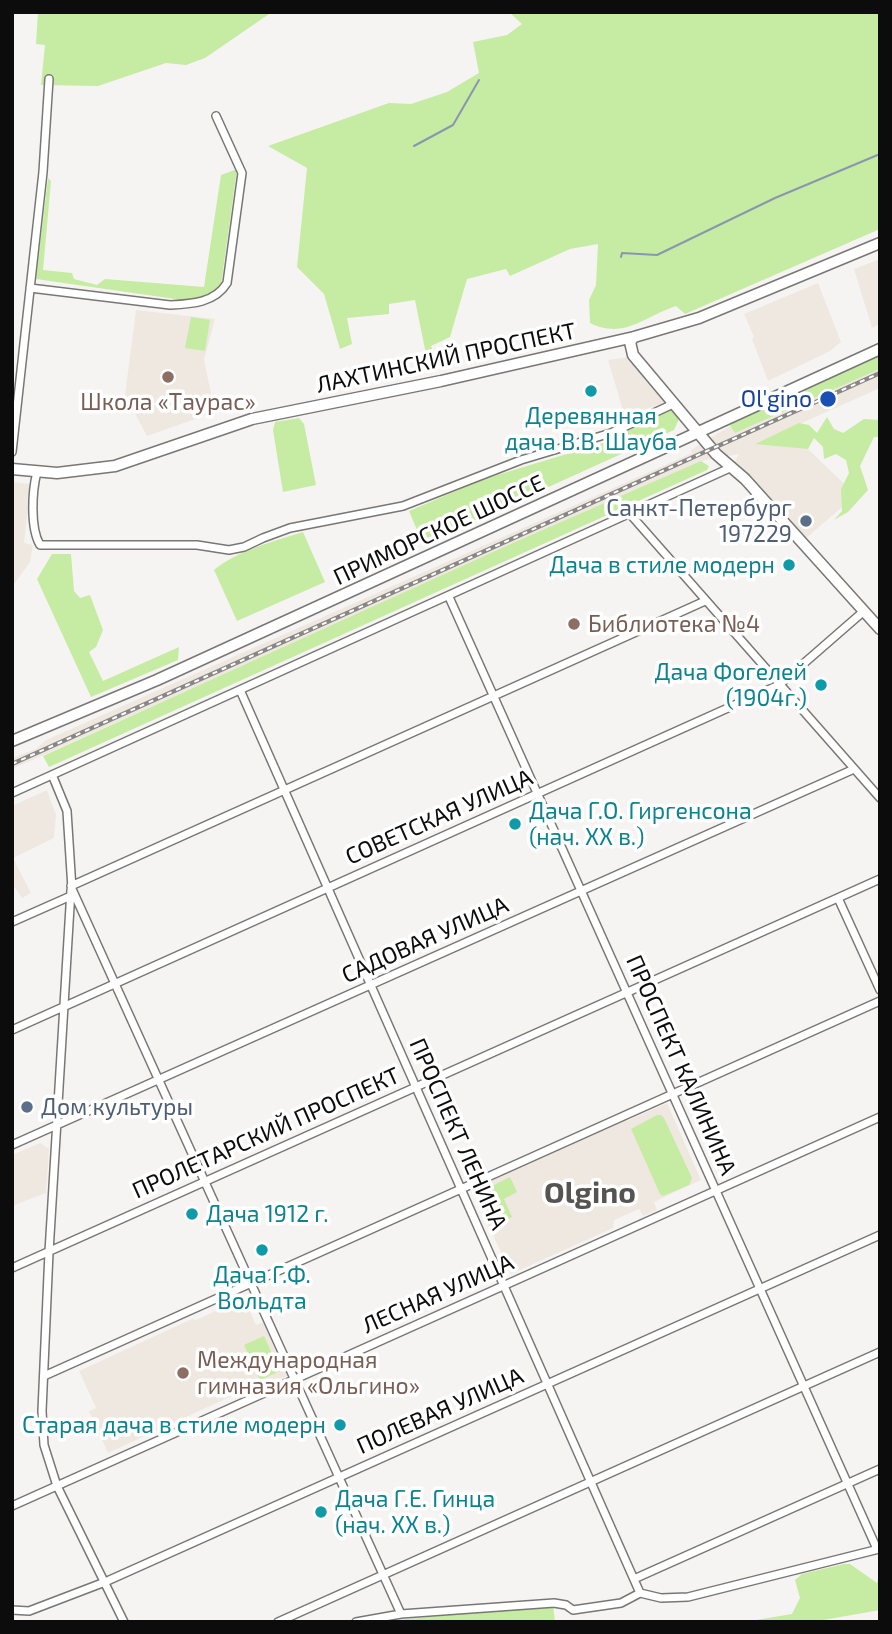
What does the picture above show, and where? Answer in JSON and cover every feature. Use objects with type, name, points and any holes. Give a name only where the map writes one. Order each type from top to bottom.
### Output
[{"type":"main road","name":"ЛАХТИНСКИЙ ПРОСПЕКТ","points":[[12,469],[71,472],[115,466],[252,419],[441,382],[634,337],[699,318],[880,243]]},
{"type":"main road","points":[[634,337],[630,342],[633,355],[673,404],[716,454],[752,486],[880,629]]},
{"type":"main road","name":"ПРИМОРСКОЕ ШОССЕ","points":[[12,741],[180,669],[880,349]]},
{"type":"street","points":[[12,453],[43,172],[49,79]]},
{"type":"street","points":[[30,288],[170,305],[212,298],[222,291],[227,284],[242,173],[216,116]]},
{"type":"street","points":[[37,472],[33,496],[36,537],[40,545],[197,545],[229,550],[244,547],[290,528],[403,506],[521,460],[611,433],[673,404]]},
{"type":"street","points":[[12,793],[53,777],[732,467]]},
{"type":"street","points":[[630,514],[880,799]]},
{"type":"street","name":"ПРОСПЕКТ КАЛИНИНА","points":[[449,597],[878,1549]]},
{"type":"street","points":[[12,922],[285,790],[705,601]]},
{"type":"street","name":"СОВЕТСКАЯ УЛИЦА","points":[[12,1030],[779,685],[864,611]]},
{"type":"street","name":"ПРОСПЕКТ ЛЕНИНА","points":[[240,690],[640,1593]]},
{"type":"street","name":"САДОВАЯ УЛИЦА","points":[[12,1145],[854,769]]},
{"type":"street","points":[[53,777],[66,811],[72,891],[49,1252],[42,1411],[44,1445],[57,1486],[124,1622]]},
{"type":"street","name":"ПРОЛЕТАРСКИЙ ПРОСПЕКТ","points":[[12,1268],[880,879]]},
{"type":"street","points":[[72,891],[401,1614]]},
{"type":"street","points":[[838,898],[880,990]]},
{"type":"street","points":[[44,1376],[880,1001]]},
{"type":"street","name":"ЛЕСНАЯ УЛИЦА","points":[[12,1506],[880,1117]]},
{"type":"street","name":"ПОЛЕВАЯ УЛИЦА","points":[[13,1610],[29,1611],[105,1581],[880,1234]]},
{"type":"street","points":[[278,1622],[880,1352]]},
{"type":"street","points":[[634,1580],[880,1469]]},
{"type":"street","points":[[356,1622],[401,1614],[554,1603],[566,1605],[573,1610],[621,1603],[640,1593],[661,1598],[688,1597],[878,1549]]},
{"type":"shaded area","points":[[880,259],[880,324],[872,328],[854,269]]},
{"type":"shaded area","points":[[818,283],[841,342],[830,351],[768,381],[744,314]]},
{"type":"shaded area","name":"Школа «Таурас»","points":[[136,310],[215,319],[204,360],[215,412],[147,436],[125,395]]},
{"type":"shaded area","points":[[628,357],[666,402],[625,417],[608,360]]},
{"type":"shaded area","points":[[880,369],[880,388],[757,443],[808,449],[856,495],[804,540],[734,463],[739,454],[701,461],[12,769],[12,758],[36,749],[46,740],[692,453],[691,450],[730,426],[735,433]]},
{"type":"shaded area","points":[[12,482],[31,484],[24,543],[33,545],[30,562],[12,587]]},
{"type":"shaded area","points":[[47,790],[56,815],[54,838],[13,858],[31,893],[22,898],[15,888],[12,889],[12,806]]},
{"type":"shaded area","points":[[667,1103],[701,1180],[654,1202],[657,1210],[643,1216],[639,1209],[614,1220],[613,1228],[511,1274],[472,1190],[626,1118],[627,1121]]},
{"type":"shaded area","points":[[40,1143],[49,1149],[46,1193],[12,1206],[12,1155]]},
{"type":"shaded area","name":"Международная гимназия «Ольгино»","points":[[244,1298],[256,1325],[263,1322],[287,1376],[249,1393],[247,1389],[108,1453],[89,1411],[96,1408],[79,1371]]},
{"type":"green space","points":[[38,12],[272,12],[205,58],[186,65],[166,63],[98,86],[41,85],[45,45],[36,44]]},
{"type":"green space","points":[[509,12],[880,12],[880,229],[685,314],[676,306],[634,325],[613,329],[590,323],[589,300],[596,285],[598,244],[570,249],[510,276],[506,269],[467,279],[450,337],[431,346],[438,365],[428,364],[415,300],[389,304],[389,314],[347,318],[352,344],[340,349],[324,294],[297,267],[307,168],[268,146],[389,103],[411,104],[447,92],[479,73],[473,42],[507,35],[522,24]]},
{"type":"green space","points":[[237,169],[221,285],[213,295],[189,301],[36,279],[48,178],[51,181],[43,270],[72,273],[74,279],[97,285],[105,279],[204,287],[221,175]]},
{"type":"green space","points":[[191,317],[210,320],[205,351],[185,348]]},
{"type":"green space","points":[[880,353],[880,369],[735,433],[730,426],[733,420]]},
{"type":"green space","points":[[671,409],[680,417],[674,430],[423,544],[409,511],[484,479],[603,443]]},
{"type":"green space","points":[[827,417],[834,429],[843,433],[864,419],[880,420],[880,437],[874,437],[860,466],[868,490],[848,512],[834,520],[842,511],[841,489],[849,473],[846,460],[836,454],[824,459],[823,447],[814,438],[808,449],[755,444],[799,423],[809,425],[817,433]]},
{"type":"green space","points":[[299,418],[304,424],[316,485],[283,492],[273,430],[275,422]]},
{"type":"green space","points":[[701,461],[709,466],[707,470],[49,767],[43,756],[513,543]]},
{"type":"green space","points":[[303,532],[325,582],[237,621],[214,570],[245,552]]},
{"type":"green space","points":[[52,554],[71,554],[74,591],[80,598],[90,595],[103,630],[96,647],[89,652],[103,681],[179,647],[178,660],[91,697],[37,579]]},
{"type":"green space","points":[[657,1115],[664,1118],[692,1178],[689,1185],[663,1196],[631,1129]]},
{"type":"green space","points":[[510,1177],[517,1192],[504,1199],[512,1217],[494,1226],[478,1193]]},
{"type":"green space","points":[[264,1336],[280,1371],[260,1380],[244,1345]]},
{"type":"green space","points":[[850,1564],[877,1583],[880,1571],[880,1610],[812,1622],[756,1622],[792,1614],[800,1598],[795,1580],[802,1574]]},
{"type":"green space","points":[[553,1605],[555,1622],[377,1622]]},
{"type":"waterway","points":[[414,146],[453,125],[479,80]]},
{"type":"waterway","points":[[621,257],[622,253],[657,255],[775,198],[880,154]]},
{"type":"railway","points":[[12,764],[880,373]]},
{"type":"place","name":"Школа «Таурас»","points":[[168,377]]},
{"type":"place","name":"Деревянная дача В.В. Шауба","points":[[591,391]]},
{"type":"place","name":"Ol'gino","points":[[828,399]]},
{"type":"place","name":"Санкт-Петербург 197229","points":[[806,521]]},
{"type":"place","name":"Дача в стиле модерн","points":[[789,565]]},
{"type":"place","name":"Библиотека №4","points":[[574,624]]},
{"type":"place","name":"Дача Фогелей (1904г.)","points":[[821,685]]},
{"type":"place","name":"Дача Г.О. Гиргенсона (нач. XX в.)","points":[[515,824]]},
{"type":"place","name":"Дом культуры","points":[[27,1107]]},
{"type":"place","name":"Дача 1912 г.","points":[[192,1214]]},
{"type":"place","name":"Дача Г.Ф. Вольдта","points":[[262,1250]]},
{"type":"place","name":"Международная гимназия «Ольгино»","points":[[183,1373]]},
{"type":"place","name":"Старая дача в стиле модерн","points":[[340,1425]]},
{"type":"place","name":"Дача Г.Е. Гинца (нач. XX в.)","points":[[321,1512]]},
{"type":"district","name":"Olgino","points":[[590,1193]]}]
